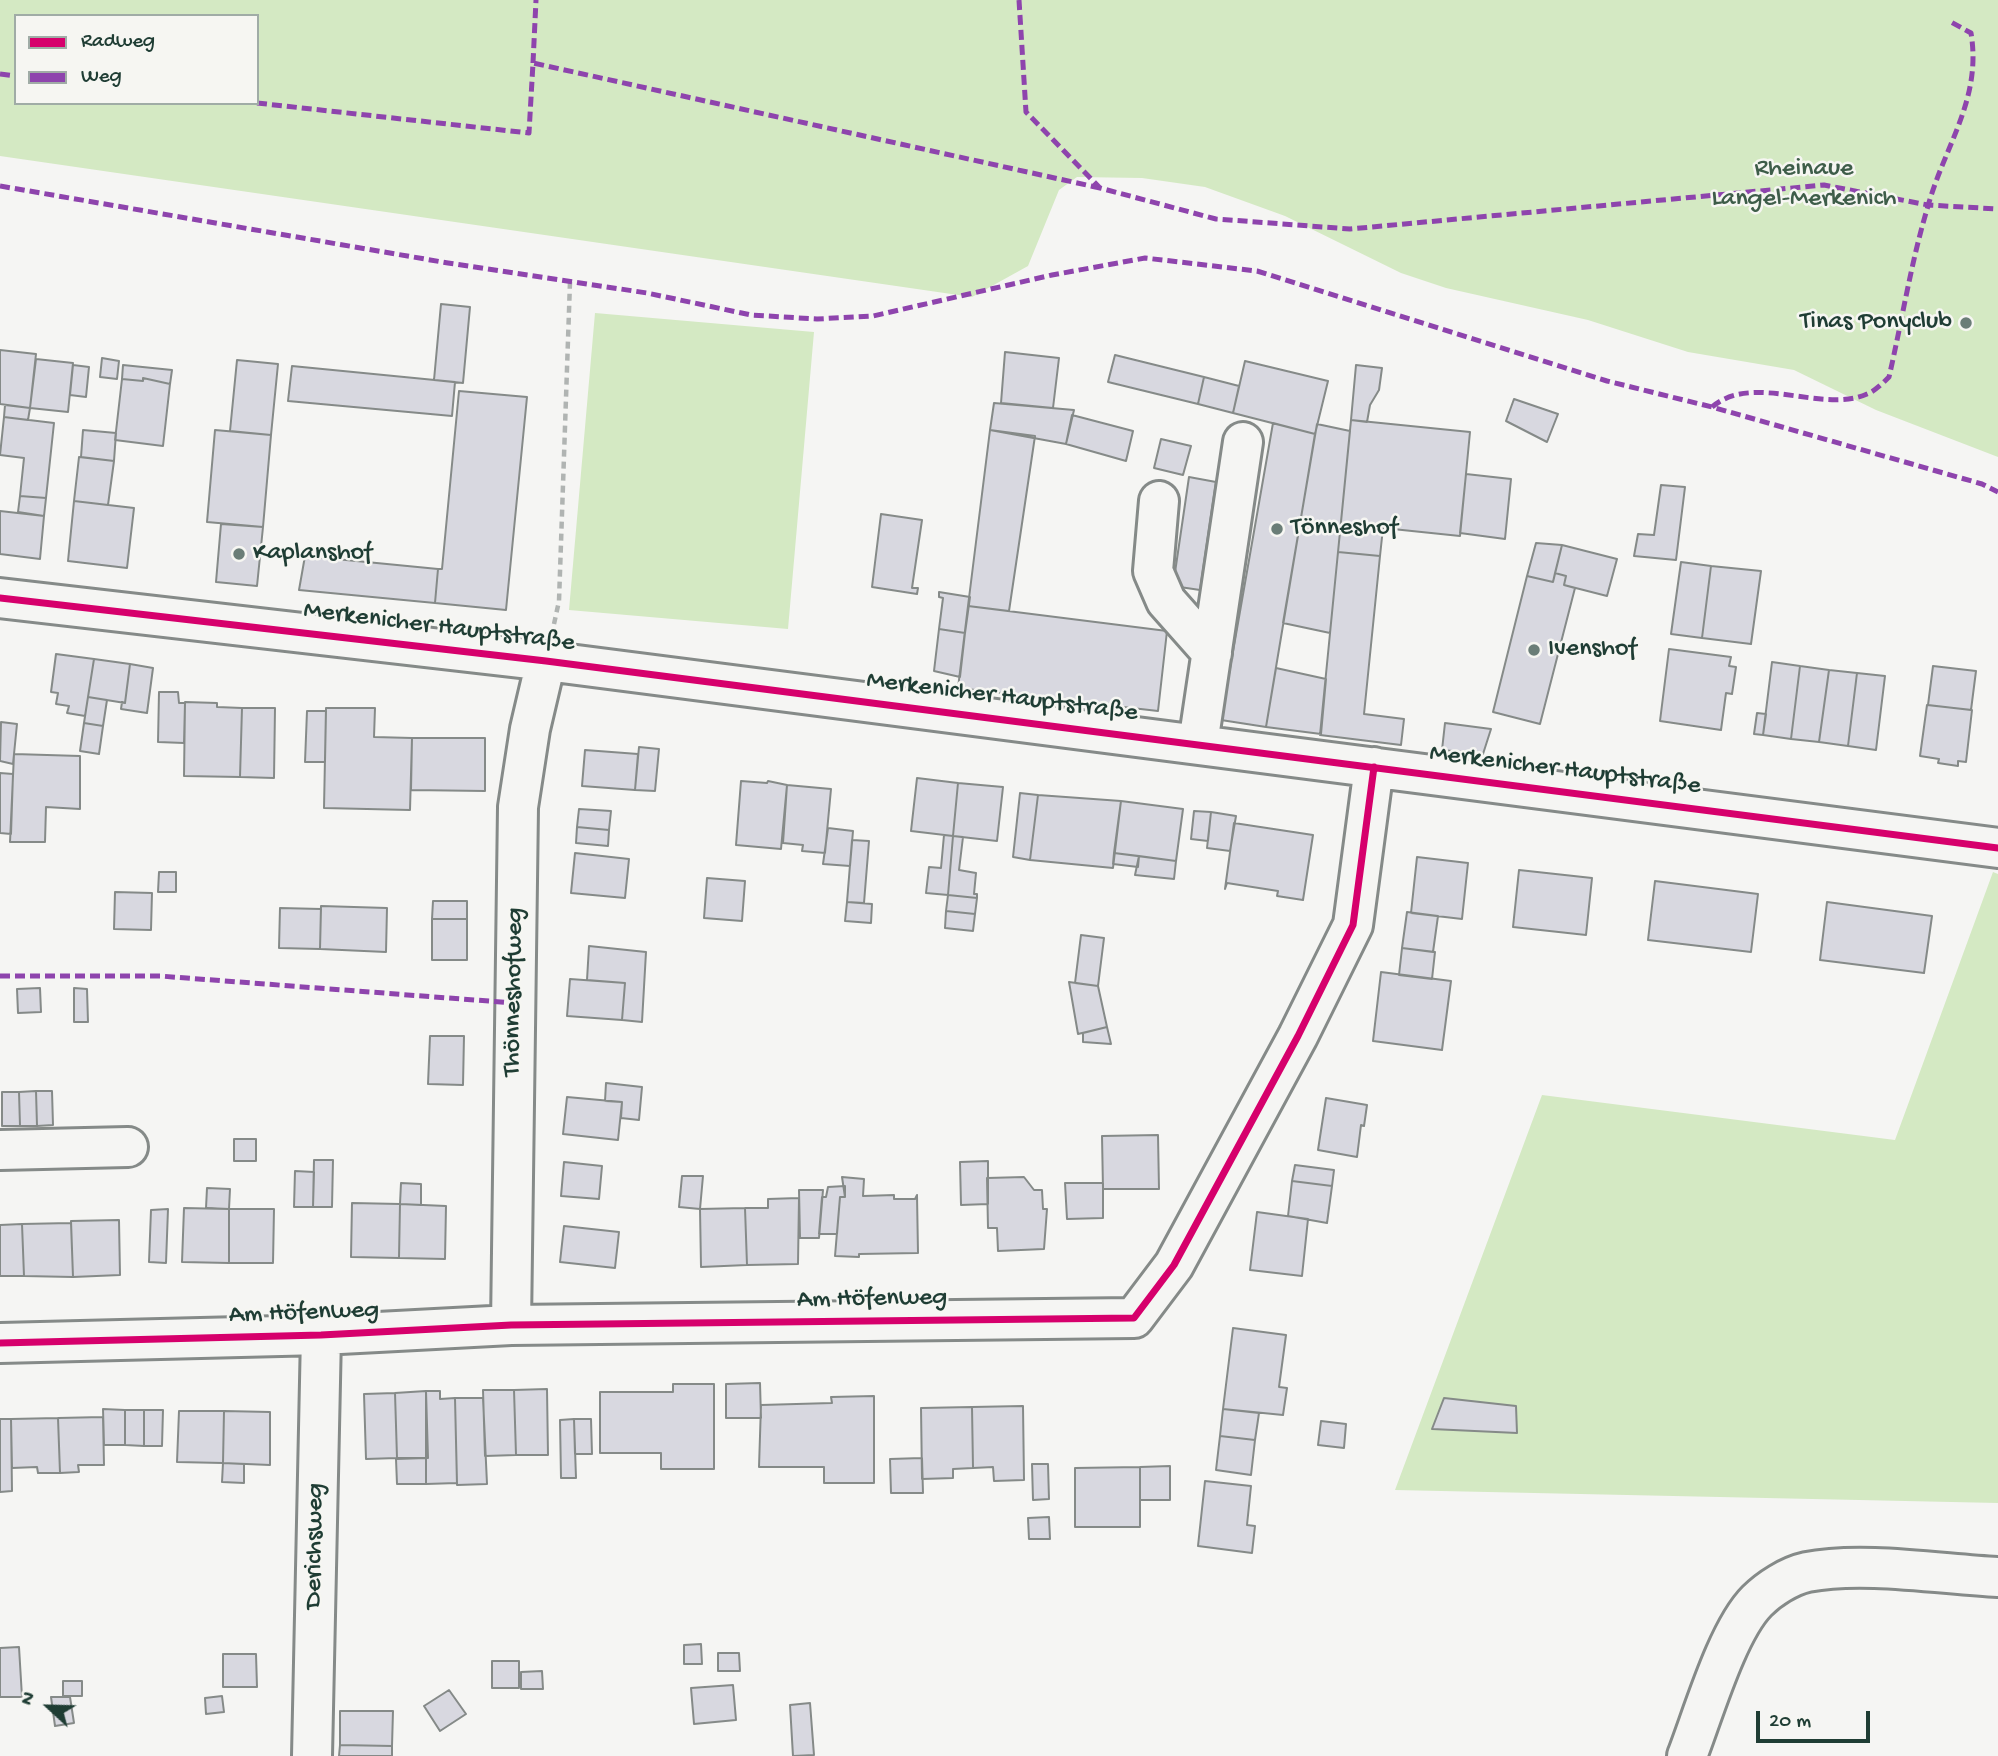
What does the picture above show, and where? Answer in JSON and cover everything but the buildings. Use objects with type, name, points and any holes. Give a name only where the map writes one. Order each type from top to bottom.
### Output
[{"type":"street","points":[[1198,744],[1243,442]]},
{"type":"street","points":[[1158,501],[1153,571],[1166,601],[1212,653]]},
{"type":"street","name":"Merkenicher Hauptstraße","points":[[0,598],[546,661],[1998,848]]},
{"type":"street","name":"Thönneshofweg","points":[[511,1325],[519,807],[530,729],[546,661]]},
{"type":"street","name":"Am Höfenweg","points":[[0,1343],[321,1335],[511,1325],[1134,1318],[1174,1265],[1298,1036],[1353,925],[1374,767]]},
{"type":"street","points":[[0,1150],[128,1147]]},
{"type":"street","name":"Derichsweg","points":[[312,1756],[321,1335]]},
{"type":"street","points":[[1687,1756],[1737,1631],[1756,1602],[1786,1580],[1806,1572],[1847,1569],[1998,1577]]},
{"type":"path","points":[[546,661],[559,601],[570,282]]},
{"type":"green space","name":"Rheinaue Langel-Merkenich","points":[[0,0],[1998,0],[1998,457],[1876,410],[1794,370],[1688,352],[1588,320],[1446,288],[1401,273],[1285,216],[1205,187],[1142,178],[1077,177],[1059,190],[1028,266],[972,297],[0,156]]},
{"type":"green space","points":[[595,313],[814,332],[788,629],[569,610]]},
{"type":"green space","points":[[1993,872],[1998,874],[1998,1503],[1395,1490],[1542,1095],[1895,1140]]},
{"type":"marked path","points":[[533,63],[536,0]]},
{"type":"marked path","points":[[1019,0],[1026,112],[1100,188],[1216,219],[1350,229],[1824,185],[1928,205],[1998,209]]},
{"type":"marked path","points":[[1712,407],[1729,397],[1747,393],[1830,400],[1849,399],[1870,393],[1889,377],[1922,227],[1935,184],[1967,101],[1971,79],[1971,33],[1951,22]]},
{"type":"marked path","points":[[259,103],[529,133],[533,63],[1100,188]]},
{"type":"marked path","points":[[0,74],[14,76]]},
{"type":"marked path","points":[[0,186],[448,263],[647,293],[751,315],[817,319],[873,316],[1052,275],[1145,258],[1257,271],[1607,381],[1712,407],[1982,484],[1998,492]]},
{"type":"marked path","points":[[0,976],[160,976],[514,1003]]},
{"type":"cycle path","points":[[0,598],[546,661],[1998,848]]},
{"type":"cycle path","points":[[0,1343],[321,1335],[511,1325],[1134,1318],[1174,1265],[1298,1036],[1353,925],[1374,767]]},
{"type":"place","name":"Tinas Ponyclub","points":[[1966,323]]},
{"type":"place","name":"Tönneshof","points":[[1277,529]]},
{"type":"place","name":"Kaplanshof","points":[[239,554]]},
{"type":"place","name":"Ivenshof","points":[[1534,650]]}]
